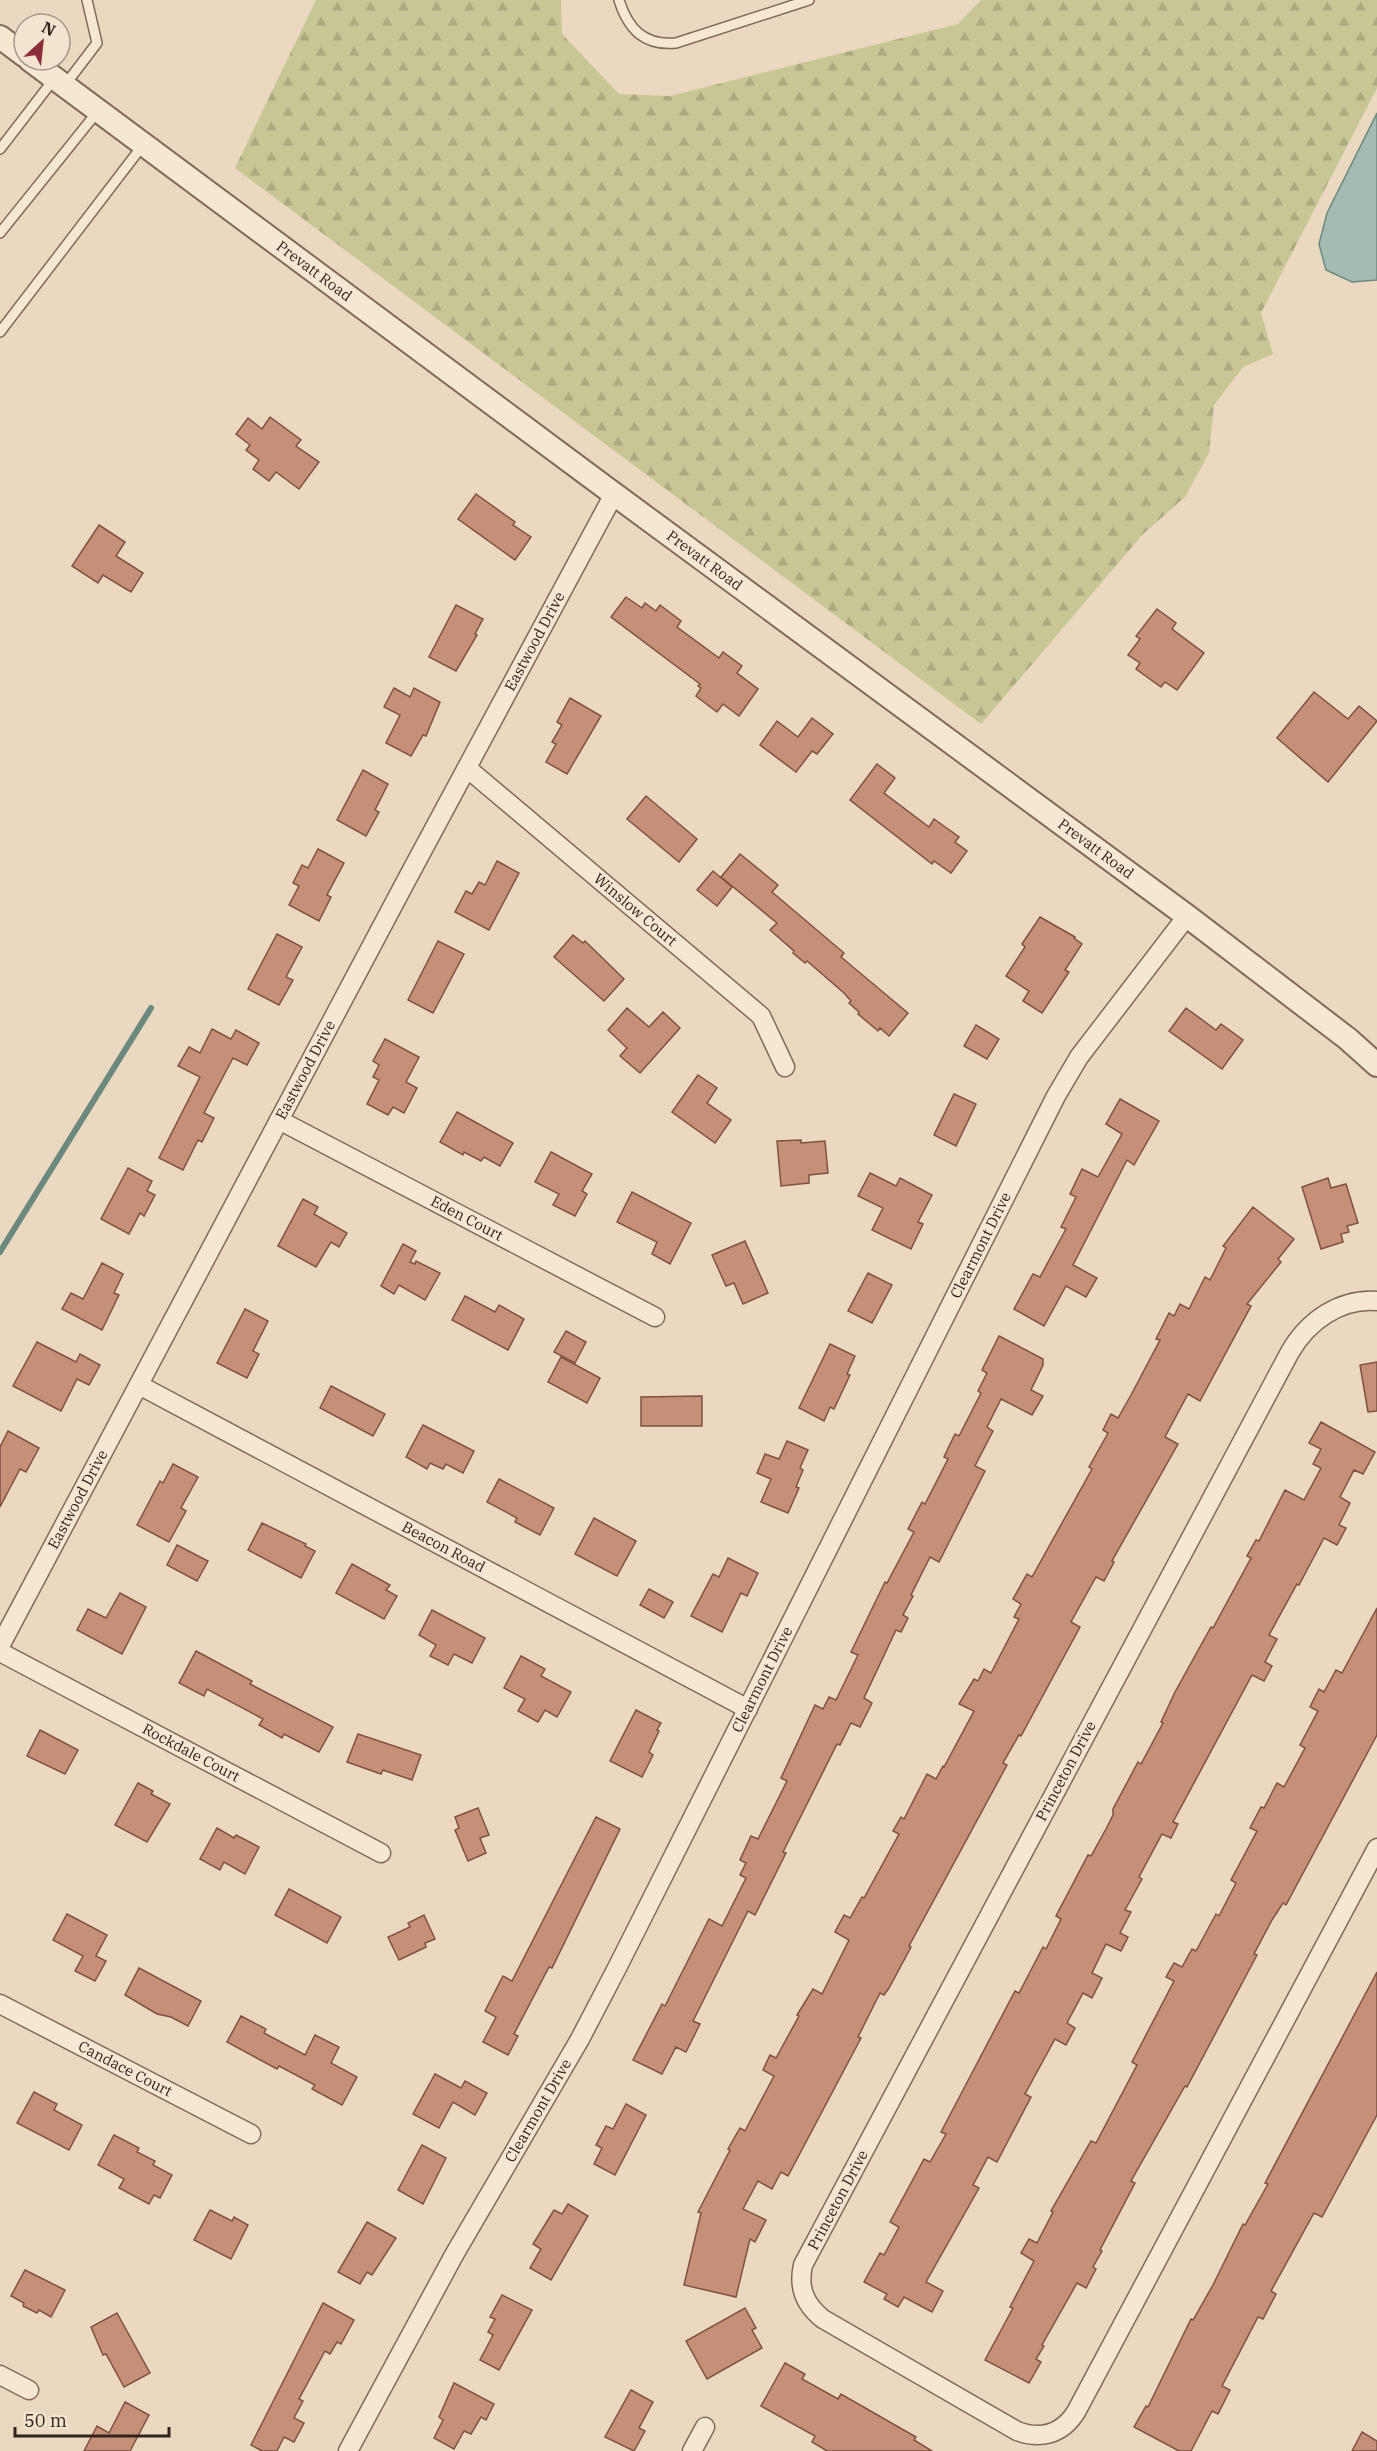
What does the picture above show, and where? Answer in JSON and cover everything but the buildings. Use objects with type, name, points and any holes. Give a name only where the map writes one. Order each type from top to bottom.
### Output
[{"type":"street","name":"Prevatt Road","points":[[46,72],[1187,916],[1348,1039],[1377,1065]]},
{"type":"street","name":"Eastwood Drive","points":[[0,1646],[614,494]]},
{"type":"street","name":"Winslow Court","points":[[467,768],[761,1016],[784,1067]]},
{"type":"street","name":"Clearmont Drive","points":[[348,2451],[454,2255],[580,2039],[1056,1096],[1079,1057],[1187,916]]},
{"type":"street","name":"Eden Court","points":[[279,1120],[655,1317]]},
{"type":"street","name":"Princeton Drive","points":[[1377,1301],[1356,1302],[1329,1311],[1306,1328],[1290,1352],[803,2265],[801,2285],[808,2305],[823,2319],[1017,2431],[1038,2436],[1049,2435],[1065,2426],[1076,2412],[1377,1848]]},
{"type":"street","name":"Beacon Road","points":[[139,1385],[748,1709]]},
{"type":"street","name":"Rockdale Court","points":[[0,1652],[381,1853]]},
{"type":"street","name":"Candace Court","points":[[0,2004],[251,2134]]},
{"type":"street","points":[[0,2374],[29,2390]]},
{"type":"street","points":[[692,2451],[705,2427]]},
{"type":"lane","points":[[0,149],[97,43],[87,0]]},
{"type":"lane","points":[[620,0],[628,22],[652,43],[664,44],[676,43],[809,0]]},
{"type":"lane","points":[[0,233],[98,111]]},
{"type":"lane","points":[[0,332],[143,145]]},
{"type":"green space","points":[[316,0],[561,0],[562,34],[619,94],[670,96],[958,24],[981,0],[1377,0],[1377,88],[1261,313],[1273,354],[1243,367],[1214,405],[1209,453],[1185,497],[1143,534],[981,724],[235,168]]},
{"type":"shaded area","points":[[1377,113],[1377,280],[1352,282],[1326,270],[1319,244],[1327,213]]},
{"type":"waterway","points":[[0,1252],[151,1008]]}]
